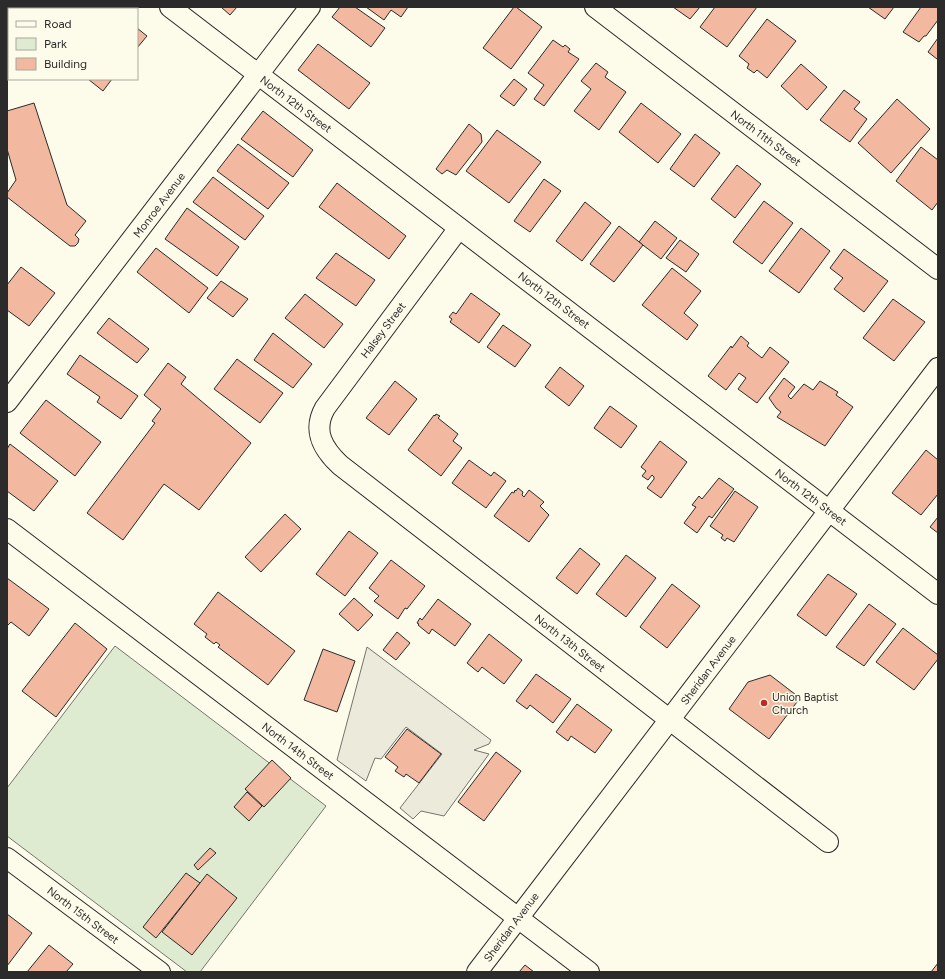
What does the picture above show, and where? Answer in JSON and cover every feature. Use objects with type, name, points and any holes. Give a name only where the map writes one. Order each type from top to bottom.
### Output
[{"type":"street","name":"North 12th Street","points":[[170,7],[938,594]]},
{"type":"street","name":"Monroe Avenue","points":[[7,402],[310,7]]},
{"type":"street","name":"North 11th Street","points":[[594,7],[938,270]]},
{"type":"street","name":"Halsey Street","points":[[320,437],[320,417],[325,408],[459,228]]},
{"type":"street","name":"Sheridan Avenue","points":[[477,972],[938,368]]},
{"type":"street","name":"North 13th Street","points":[[320,437],[331,456],[340,465],[828,842]]},
{"type":"street","name":"North 14th Street","points":[[7,529],[589,972]]},
{"type":"street","name":"North 15th Street","points":[[7,858],[160,972]]},
{"type":"green space","points":[[115,646],[326,806],[200,972],[187,972],[7,836],[7,788]]},
{"type":"shaded area","points":[[367,647],[491,740],[489,744],[474,750],[489,754],[444,816],[421,811],[413,819],[400,808],[442,754],[406,727],[381,759],[375,758],[366,781],[337,760]]},
{"type":"building","points":[[70,7],[112,8],[72,8]]},
{"type":"building","points":[[221,7],[237,7],[230,15]]},
{"type":"building","points":[[340,7],[355,7],[385,28],[371,47],[332,17]]},
{"type":"building","points":[[366,7],[408,7],[401,17],[391,10],[384,20]]},
{"type":"building","points":[[514,7],[542,27],[511,69],[483,48]]},
{"type":"building","points":[[673,7],[700,7],[690,19]]},
{"type":"building","points":[[715,7],[757,7],[727,47],[700,27]]},
{"type":"building","points":[[868,7],[894,7],[885,19]]},
{"type":"building","points":[[921,7],[938,7],[938,20],[926,36],[924,36],[919,42],[903,32]]},
{"type":"building","points":[[767,19],[796,41],[767,78],[757,70],[754,73],[747,68],[749,64],[739,56]]},
{"type":"building","points":[[138,29],[147,36],[138,47]]},
{"type":"building","points":[[938,38],[938,58],[937,59],[928,52]]},
{"type":"building","points":[[553,40],[563,47],[565,45],[570,49],[568,52],[579,59],[544,106],[534,99],[544,85],[528,73]]},
{"type":"building","points":[[318,44],[370,83],[349,109],[298,70]]},
{"type":"building","points":[[596,63],[608,72],[605,77],[626,92],[599,130],[574,111],[591,89],[581,81]]},
{"type":"building","points":[[801,64],[827,87],[807,110],[781,86]]},
{"type":"building","points":[[514,79],[527,89],[514,106],[500,96]]},
{"type":"building","points":[[89,80],[111,80],[103,91]]},
{"type":"building","points":[[844,90],[860,102],[854,109],[867,119],[850,142],[820,120]]},
{"type":"building","points":[[897,99],[930,129],[891,173],[858,143]]},
{"type":"building","points":[[34,103],[67,205],[86,221],[75,235],[79,239],[75,246],[70,246],[7,197],[7,193],[16,180],[7,149],[7,111]]},
{"type":"building","points":[[641,103],[681,134],[658,163],[619,132]]},
{"type":"building","points":[[263,111],[313,150],[293,177],[241,139]]},
{"type":"building","points":[[469,124],[481,134],[482,142],[456,175],[447,170],[442,174],[436,169]]},
{"type":"building","points":[[497,130],[541,162],[509,203],[466,171]]},
{"type":"building","points":[[695,134],[720,153],[694,187],[670,169]]},
{"type":"building","points":[[238,144],[289,183],[268,209],[217,171]]},
{"type":"building","points":[[921,147],[938,160],[938,202],[932,210],[896,181]]},
{"type":"building","points":[[737,165],[761,184],[735,218],[711,199]]},
{"type":"building","points":[[213,177],[264,216],[245,240],[193,202]]},
{"type":"building","points":[[544,179],[561,191],[530,232],[514,221]]},
{"type":"building","points":[[337,183],[406,236],[389,259],[319,207]]},
{"type":"building","points":[[764,201],[793,223],[762,264],[733,242]]},
{"type":"building","points":[[585,202],[611,223],[582,261],[556,241]]},
{"type":"building","points":[[187,208],[239,247],[217,276],[165,239]]},
{"type":"building","points":[[655,221],[677,238],[661,259],[639,242]]},
{"type":"building","points":[[619,226],[643,245],[614,282],[590,264]]},
{"type":"building","points":[[801,228],[830,251],[799,293],[769,271]]},
{"type":"building","points":[[680,240],[699,254],[686,272],[666,258]]},
{"type":"building","points":[[156,248],[208,288],[189,313],[137,272]]},
{"type":"building","points":[[844,249],[888,281],[864,312],[834,289],[843,278],[830,268]]},
{"type":"building","points":[[336,253],[375,280],[356,306],[316,278]]},
{"type":"building","points":[[21,267],[55,293],[29,326],[7,310],[7,285]]},
{"type":"building","points":[[672,268],[701,291],[684,313],[698,325],[687,340],[642,305]]},
{"type":"building","points":[[221,281],[248,299],[233,317],[207,298]]},
{"type":"building","points":[[471,293],[500,314],[479,343],[450,322],[452,319],[449,317],[453,312],[456,314]]},
{"type":"building","points":[[305,294],[343,324],[324,348],[285,318]]},
{"type":"building","points":[[893,299],[925,322],[894,361],[863,338]]},
{"type":"building","points":[[109,318],[149,349],[137,363],[97,333]]},
{"type":"building","points":[[503,325],[531,345],[515,367],[487,347]]},
{"type":"building","points":[[273,333],[312,364],[293,388],[254,360]]},
{"type":"building","points":[[741,336],[749,343],[747,346],[762,358],[770,347],[789,362],[757,403],[738,389],[746,378],[739,373],[726,390],[708,376],[731,346],[732,348]]},
{"type":"building","points":[[80,355],[138,396],[121,419],[97,402],[100,397],[67,374]]},
{"type":"building","points":[[237,359],[283,393],[260,423],[214,389]]},
{"type":"building","points":[[168,363],[186,377],[181,384],[251,443],[199,510],[164,484],[123,540],[87,513],[155,423],[152,421],[161,409],[144,395]]},
{"type":"building","points":[[560,367],[584,386],[569,406],[545,387]]},
{"type":"building","points":[[784,378],[795,387],[788,396],[791,399],[804,384],[813,390],[820,381],[838,392],[836,395],[853,407],[825,446],[777,417],[781,412],[769,398]]},
{"type":"building","points":[[395,381],[417,399],[389,435],[366,418]]},
{"type":"building","points":[[46,400],[101,442],[75,476],[20,433]]},
{"type":"building","points":[[610,406],[637,426],[621,448],[594,428]]},
{"type":"building","points":[[436,414],[440,416],[438,418],[458,434],[453,441],[462,448],[441,476],[408,450]]},
{"type":"building","points":[[660,441],[687,462],[661,498],[647,488],[654,477],[652,475],[648,480],[642,476],[646,471],[641,467]]},
{"type":"building","points":[[10,444],[58,481],[34,511],[7,491],[7,449]]},
{"type":"building","points":[[926,450],[938,460],[938,494],[921,515],[892,493]]},
{"type":"building","points":[[469,460],[491,476],[494,472],[506,481],[486,508],[452,483]]},
{"type":"building","points":[[719,478],[734,489],[712,518],[709,516],[697,533],[684,523],[696,507],[692,505],[699,496],[702,499]]},
{"type":"building","points":[[518,488],[523,492],[522,495],[524,497],[529,490],[544,502],[540,506],[549,515],[529,542],[494,516],[512,492],[514,493]]},
{"type":"building","points":[[735,491],[758,507],[734,542],[727,538],[725,541],[721,538],[723,535],[710,526]]},
{"type":"building","points":[[285,514],[301,529],[261,572],[245,557]]},
{"type":"building","points":[[938,517],[938,533],[930,527]]},
{"type":"building","points":[[349,531],[378,553],[345,596],[316,574]]},
{"type":"building","points":[[580,548],[600,564],[577,594],[556,578]]},
{"type":"building","points":[[626,555],[656,578],[626,617],[596,594]]},
{"type":"building","points":[[391,560],[425,586],[407,609],[405,608],[398,619],[374,601],[379,596],[369,588]]},
{"type":"building","points":[[828,574],[857,594],[826,636],[797,615]]},
{"type":"building","points":[[7,578],[49,609],[29,636],[11,622],[7,626]]},
{"type":"building","points":[[672,584],[700,606],[667,648],[640,627]]},
{"type":"building","points":[[218,592],[295,651],[268,685],[218,647],[220,645],[216,642],[214,644],[205,637],[207,634],[194,624]]},
{"type":"building","points":[[354,598],[373,615],[358,631],[339,614]]},
{"type":"building","points":[[438,599],[471,624],[455,646],[432,629],[429,634],[417,623],[420,618],[422,620]]},
{"type":"building","points":[[869,604],[896,624],[864,666],[836,647]]},
{"type":"building","points":[[75,623],[107,649],[56,717],[22,691]]},
{"type":"building","points":[[903,628],[938,655],[938,659],[914,690],[876,662]]},
{"type":"building","points":[[397,632],[410,643],[396,660],[383,650]]},
{"type":"building","points":[[489,634],[522,660],[504,684],[482,667],[478,672],[467,663]]},
{"type":"building","points":[[323,649],[355,661],[337,712],[304,700]]},
{"type":"building","points":[[536,674],[571,699],[553,723],[530,705],[527,709],[516,701]]},
{"type":"building","name":"Union Baptist Church","points":[[770,675],[800,698],[769,739],[729,709],[748,682]]},
{"type":"building","points":[[577,704],[612,730],[595,753],[571,736],[568,741],[556,732]]},
{"type":"building","points":[[407,729],[441,754],[419,783],[406,774],[404,777],[395,771],[398,767],[385,757]]},
{"type":"building","points":[[496,752],[521,771],[484,821],[458,802]]},
{"type":"building","points":[[272,760],[291,778],[264,807],[245,789]]},
{"type":"building","points":[[247,792],[262,806],[249,821],[234,807]]},
{"type":"building","points":[[210,848],[216,853],[198,870],[194,865]]},
{"type":"building","points":[[186,873],[200,883],[156,938],[143,927]]},
{"type":"building","points":[[207,874],[237,898],[192,955],[162,932]]},
{"type":"building","points":[[7,914],[32,933],[7,966]]},
{"type":"building","points":[[49,945],[73,964],[66,972],[27,972]]},
{"type":"building","points":[[938,963],[938,972],[931,972]]},
{"type":"building","points":[[525,965],[534,972],[519,972]]},
{"type":"place","name":"Union Baptist Church","points":[[764,703]]}]
